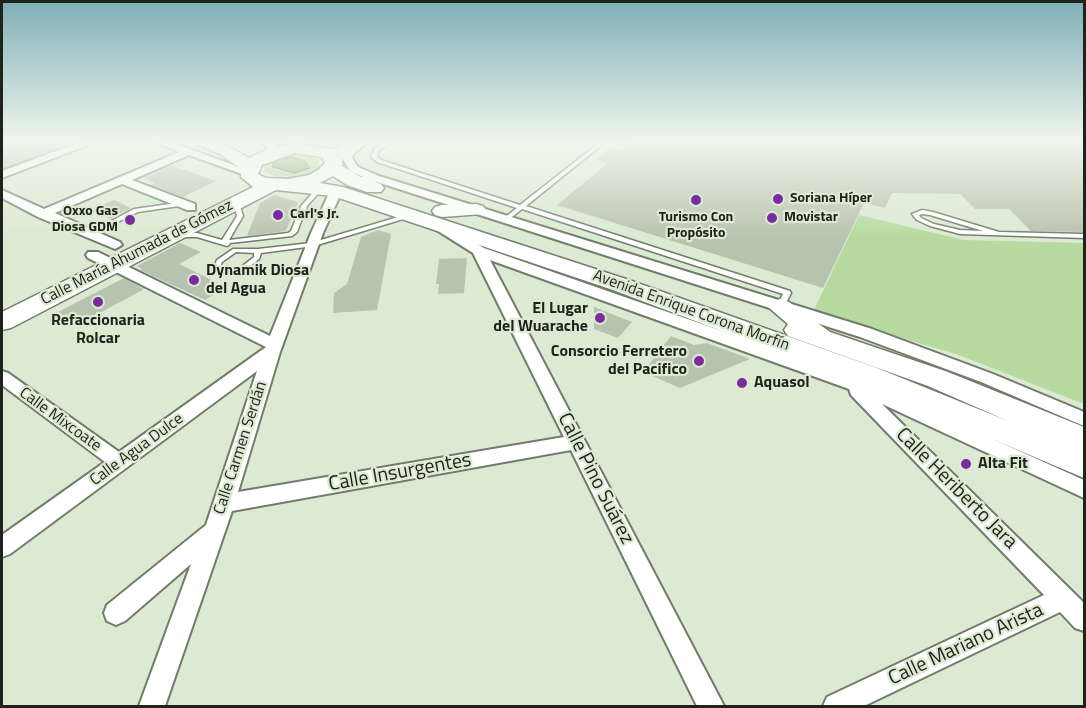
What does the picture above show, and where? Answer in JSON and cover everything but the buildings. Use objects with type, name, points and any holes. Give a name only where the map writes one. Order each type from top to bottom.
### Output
[{"type":"main road","name":"Calle María Ahumada de Gómez","points":[[2,322],[115,255],[187,206],[248,173]]},
{"type":"main road","name":"Avenida Enrique Corona Morfín","points":[[251,173],[262,184],[280,185],[325,173]]},
{"type":"main road","name":"Avenida Enrique Corona Morfín","points":[[336,173],[408,216],[441,219]]},
{"type":"main road","name":"Avenida Enrique Corona Morfín","points":[[338,173],[441,219],[621,285],[825,349],[938,379],[1084,440]]},
{"type":"main road","name":"Calle María Ahumada de Gómez","points":[[2,301],[92,245],[115,255],[169,237],[236,203],[280,185]]},
{"type":"main road","points":[[441,219],[476,210]]},
{"type":"main road","points":[[780,307],[825,349]]},
{"type":"main road","name":"Avenida Enrique Corona Morfín","points":[[825,349],[1084,465]]},
{"type":"street","points":[[42,214],[138,173]]},
{"type":"street","name":"Calle Carmen Serdán","points":[[152,706],[215,530],[273,349],[326,214],[333,173]]},
{"type":"street","points":[[344,173],[378,179]]},
{"type":"street","points":[[360,173],[866,333],[987,378],[1084,419]]},
{"type":"street","points":[[122,180],[187,206]]},
{"type":"street","points":[[2,195],[42,214],[92,245]]},
{"type":"street","points":[[441,219],[479,251],[848,381],[1084,489]]},
{"type":"street","name":"Calle Pino Suárez","points":[[479,251],[711,706]]},
{"type":"street","points":[[115,255],[273,349]]},
{"type":"street","name":"Calle Agua Dulce","points":[[2,547],[273,349]]},
{"type":"street","name":"Calle Heriberto Jara","points":[[825,349],[848,381],[1084,620]]},
{"type":"street","name":"Calle Mixcoate","points":[[2,377],[119,462]]},
{"type":"street","name":"Calle Insurgentes","points":[[224,503],[576,442]]},
{"type":"street","points":[[116,613],[215,530]]},
{"type":"street","name":"Calle Mariano Arista","points":[[836,706],[1063,598]]},
{"type":"lane","points":[[169,237],[188,234],[224,242],[290,235],[294,232],[304,206],[331,173]]},
{"type":"lane","points":[[416,173],[787,293],[780,307]]},
{"type":"lane","points":[[506,219],[565,173]]},
{"type":"lane","points":[[224,242],[240,216],[236,203]]},
{"type":"lane","points":[[92,245],[136,210],[187,206]]},
{"type":"lane","points":[[301,215],[312,212],[326,214]]},
{"type":"lane","points":[[999,234],[931,213],[915,214],[919,219],[932,225],[960,232],[999,234],[1084,236]]},
{"type":"lane","points":[[224,242],[235,250],[258,251],[312,245],[408,216]]},
{"type":"lane","points":[[235,250],[219,261],[217,267],[219,270],[236,272],[248,267],[257,258],[258,251]]},
{"type":"shaded area","points":[[268,173],[314,173],[294,178],[280,178]]},
{"type":"shaded area","points":[[859,215],[964,240],[1084,243],[1084,404],[956,354],[813,312]]},
{"type":"place","name":"Soriana Híper","points":[[778,199]]},
{"type":"place","name":"Turismo Con Propósito","points":[[696,200]]},
{"type":"place","name":"Carl's Jr.","points":[[278,215]]},
{"type":"place","name":"Movistar","points":[[772,218]]},
{"type":"place","name":"Oxxo Gas Diosa GDM","points":[[130,220]]},
{"type":"place","name":"Dynamik Diosa del Agua","points":[[194,280]]},
{"type":"place","name":"Refaccionaria Rolcar","points":[[98,302]]},
{"type":"place","name":"El Lugar del Wuarache","points":[[600,318]]},
{"type":"place","name":"Consorcio Ferretero del Pacifico","points":[[699,361]]},
{"type":"place","name":"Aquasol","points":[[742,383]]},
{"type":"place","name":"Alta Fit","points":[[966,464]]}]
